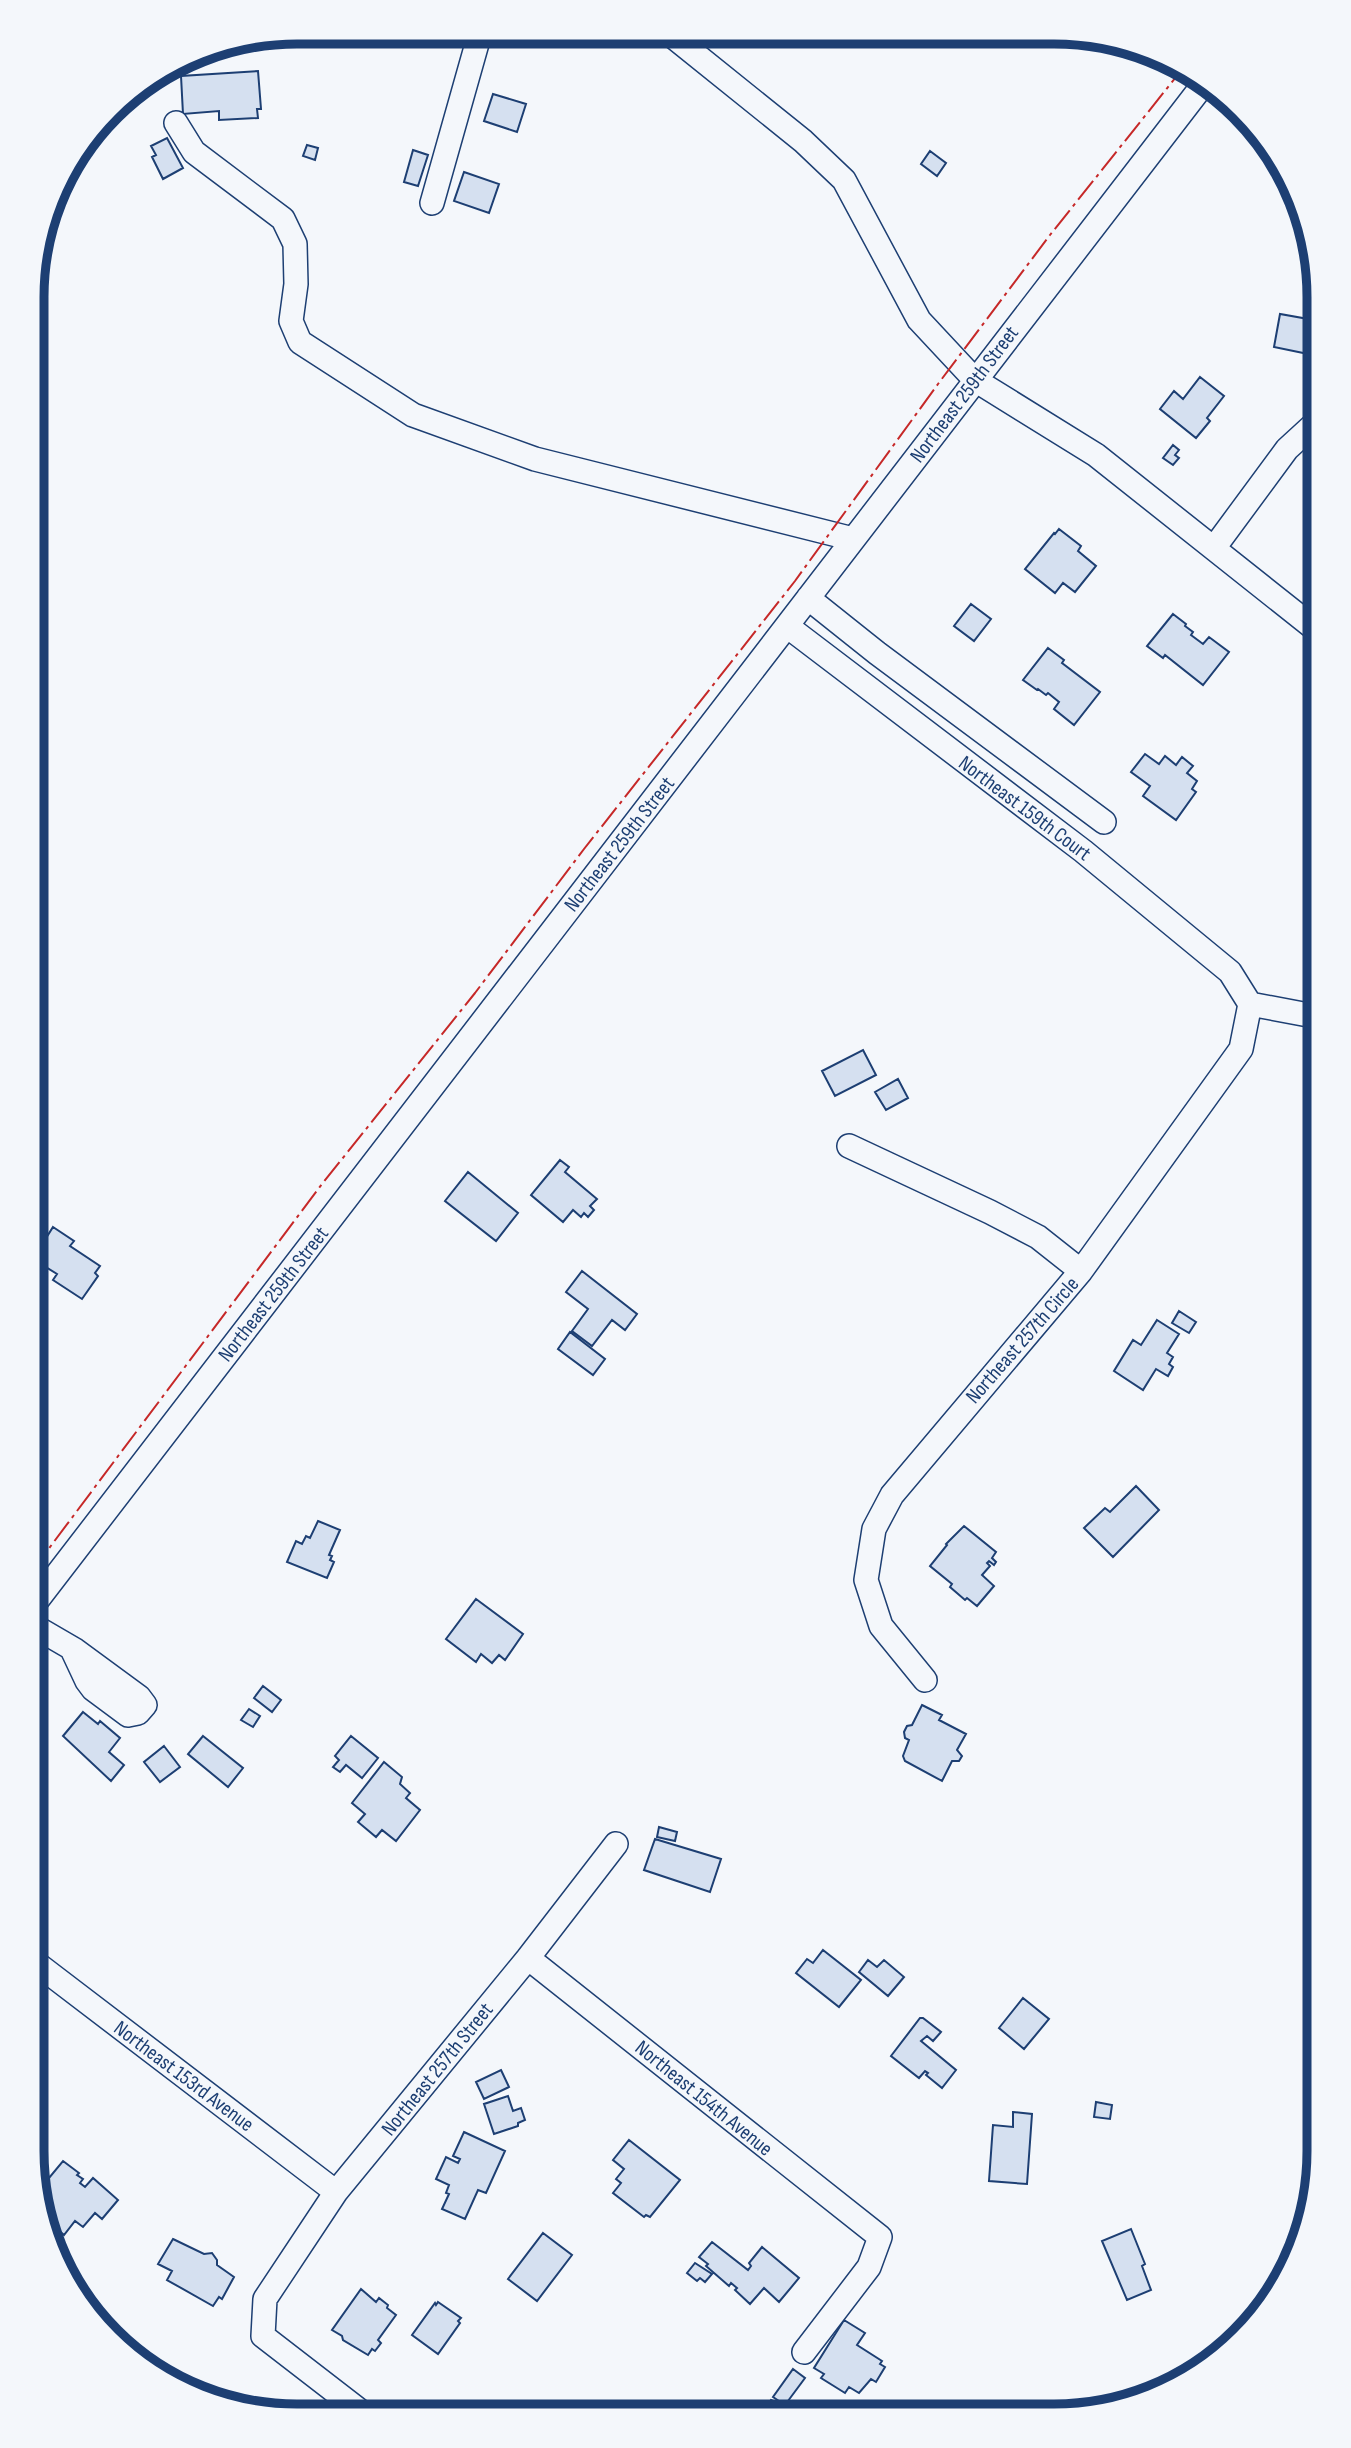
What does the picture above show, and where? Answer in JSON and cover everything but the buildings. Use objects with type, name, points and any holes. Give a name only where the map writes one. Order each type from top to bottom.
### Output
[{"type":"street","points":[[432,203],[477,44]]},
{"type":"street","points":[[684,44],[803,141],[844,180],[919,320],[975,380],[1096,455],[1307,622]]},
{"type":"street","name":"Northeast 259th Street","points":[[44,1591],[1199,89]]},
{"type":"street","points":[[176,123],[194,152],[283,219],[295,244],[296,284],[291,321],[300,342],[414,415],[536,459],[853,539]]},
{"type":"street","points":[[1214,548],[1287,449],[1307,431]]},
{"type":"street","points":[[808,598],[877,653],[1104,821]]},
{"type":"street","name":"Northeast 159th Court","points":[[787,626],[1083,851],[1230,972],[1250,1004]]},
{"type":"street","points":[[1250,1004],[1307,1015]]},
{"type":"street","name":"Northeast 257th Circle","points":[[925,1680],[881,1626],[866,1580],[874,1529],[892,1495],[966,1404],[1082,1271],[1241,1049],[1250,1004]]},
{"type":"street","points":[[849,1146],[1038,1237],[1082,1271]]},
{"type":"street","points":[[44,1632],[72,1649]]},
{"type":"street","name":"Northeast 257th Street","points":[[351,2404],[263,2336],[265,2299],[336,2192],[528,1958],[616,1844]]},
{"type":"street","name":"Northeast 154th Avenue","points":[[528,1958],[880,2237],[869,2267],[804,2352]]},
{"type":"street","name":"Northeast 153rd Avenue","points":[[44,1969],[336,2192]]},
{"type":"power","points":[[44,1555],[322,1184],[475,993],[584,849],[795,581],[1050,235],[1177,76]]}]
